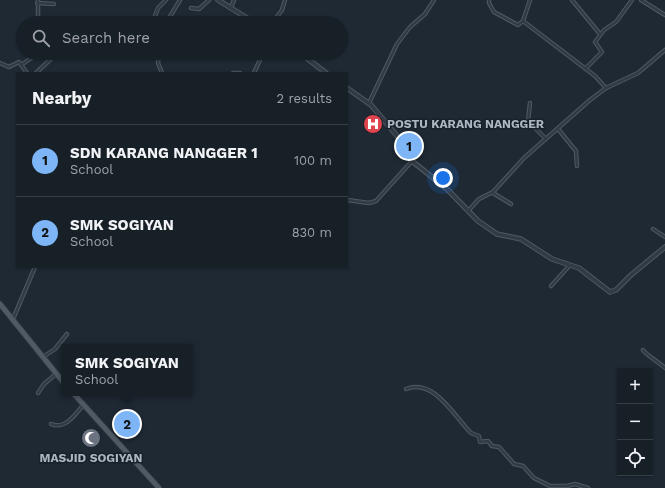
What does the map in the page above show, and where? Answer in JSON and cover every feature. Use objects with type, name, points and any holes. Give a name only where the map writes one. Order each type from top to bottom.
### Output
[{"type":"main road","points":[[0,304],[61,380]]},
{"type":"main road","points":[[77,396],[83,405],[159,488]]},
{"type":"street","points":[[155,16],[158,8],[166,0]]},
{"type":"street","points":[[170,16],[180,0]]},
{"type":"street","points":[[191,8],[199,9],[209,0]]},
{"type":"street","points":[[218,0],[245,16]]},
{"type":"street","points":[[231,7],[234,0]]},
{"type":"street","points":[[277,16],[282,10],[285,0]]},
{"type":"street","points":[[369,103],[397,44],[410,27],[426,14],[434,0]]},
{"type":"street","points":[[489,0],[490,7],[494,13],[516,25],[523,21],[530,0]]},
{"type":"street","points":[[572,0],[600,34]]},
{"type":"street","points":[[586,68],[602,52],[595,42],[600,34],[616,22],[632,0]]},
{"type":"street","points":[[641,0],[665,15]]},
{"type":"street","points":[[38,16],[37,1],[54,4]]},
{"type":"street","points":[[523,21],[586,68],[606,88]]},
{"type":"street","points":[[468,211],[479,199],[493,193],[524,158],[590,100],[606,88],[638,74],[665,50]]},
{"type":"street","points":[[21,65],[28,60]]},
{"type":"street","points":[[37,72],[50,60]]},
{"type":"street","points":[[158,60],[158,64],[162,72]]},
{"type":"street","points":[[254,72],[260,60]]},
{"type":"street","points":[[309,60],[325,72]]},
{"type":"street","points":[[0,62],[9,67],[18,62],[26,72]]},
{"type":"street","points":[[348,89],[369,103],[398,137],[412,161],[446,188],[478,221],[497,234],[521,239],[552,259],[570,264],[582,270],[604,288],[614,292],[665,247]]},
{"type":"street","points":[[530,103],[528,121],[546,139]]},
{"type":"street","points":[[558,129],[576,151],[577,166]]},
{"type":"street","points":[[348,200],[370,203],[376,201],[412,161]]},
{"type":"street","points":[[493,193],[511,204]]},
{"type":"street","points":[[652,229],[665,237]]},
{"type":"street","points":[[551,286],[570,264]]},
{"type":"street","points":[[13,319],[35,268]]},
{"type":"street","points":[[43,357],[55,348],[67,334]]},
{"type":"street","points":[[643,350],[645,354],[656,359],[665,368]]},
{"type":"street","points":[[38,393],[44,384],[56,374]]},
{"type":"street","points":[[406,390],[416,386],[432,391],[471,433],[479,436],[480,442],[488,441],[492,446],[499,447],[514,464],[524,467],[535,478],[552,486],[568,486],[575,484],[588,488]]},
{"type":"street","points":[[52,424],[57,426],[64,424],[75,416],[83,405]]},
{"type":"place","name":"POSTU KARANG NANGGER","points":[[373,124]]},
{"type":"place","name":"SDN KARANG NANGGER 1","points":[[409,146]]},
{"type":"place","name":"SMK SOGIYAN","points":[[127,424]]},
{"type":"place","name":"MASJID SOGIYAN","points":[[91,438]]}]
